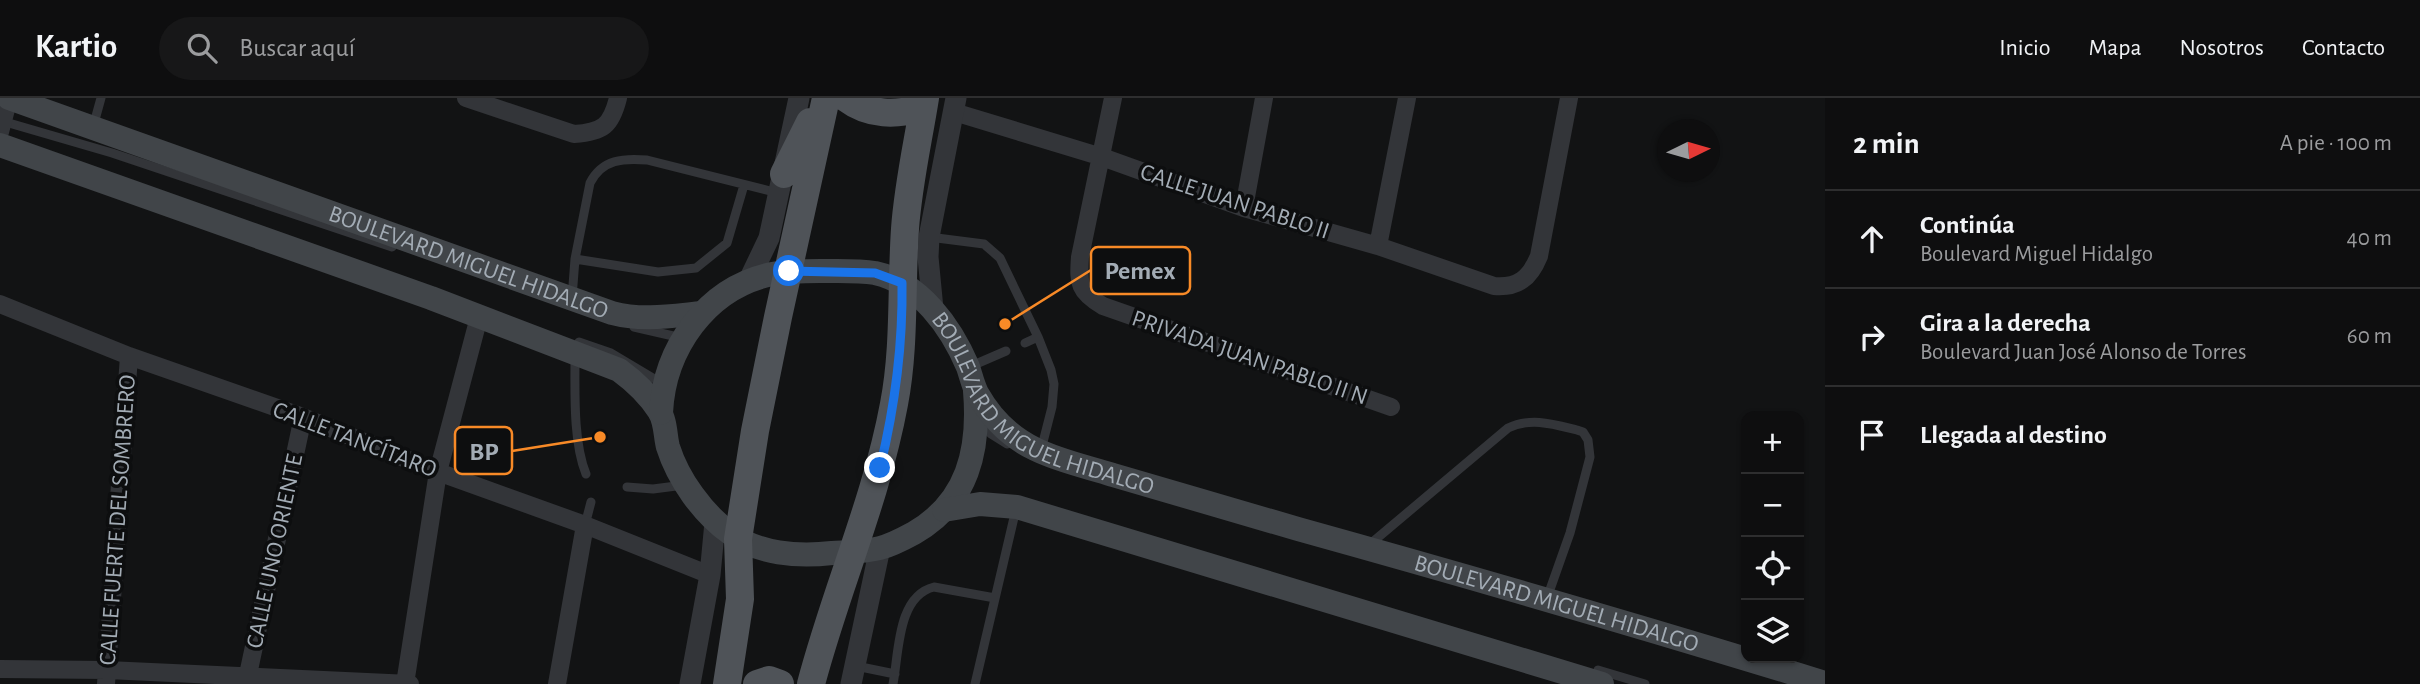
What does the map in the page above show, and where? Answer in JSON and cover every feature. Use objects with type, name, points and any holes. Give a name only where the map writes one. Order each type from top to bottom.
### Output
[{"type":"main road","points":[[782,184],[824,98]]},
{"type":"main road","points":[[727,684],[740,599],[738,539],[762,396],[824,98]]},
{"type":"main road","points":[[811,684],[826,628],[867,513],[895,400],[903,322],[902,283],[909,189],[924,103],[892,114],[857,105],[846,98]]},
{"type":"main road","name":"BOULEVARD MIGUEL HIDALGO","points":[[2,122],[93,128],[629,318],[702,313],[716,299],[748,282],[789,271],[875,273],[902,283],[933,309],[957,346],[971,379],[991,414],[1008,433],[1040,452],[1192,499],[1547,600],[1825,683]]},
{"type":"main road","name":"BOULEVARD MIGUEL HIDALGO","points":[[0,145],[571,345],[633,380],[661,413],[668,448],[687,485],[715,522],[738,539],[770,551],[792,554],[880,548],[922,528],[957,499],[980,504],[1020,501],[1598,677]]},
{"type":"main road","points":[[661,413],[664,384],[684,338],[702,313]]},
{"type":"main road","points":[[957,499],[971,459],[978,420],[971,379]]},
{"type":"main road","points":[[757,684],[769,680],[780,684]]},
{"type":"street","points":[[466,98],[574,134],[588,133],[606,125],[613,116],[618,98]]},
{"type":"street","points":[[748,282],[767,246],[799,98]]},
{"type":"street","name":"PRIVADA JUAN PABLO II N","points":[[1113,98],[1080,257],[1079,281],[1083,291],[1103,306],[1391,407]]},
{"type":"street","points":[[1244,208],[1264,98]]},
{"type":"street","points":[[1378,246],[1407,98]]},
{"type":"street","name":"CALLE JUAN PABLO II","points":[[955,105],[1244,208],[1378,246],[1494,286],[1516,285],[1530,274],[1539,256],[1569,98]]},
{"type":"street","points":[[933,309],[928,257],[929,237],[955,105]]},
{"type":"street","name":"CALLE TANCÍTARO","points":[[0,304],[129,356],[303,417],[438,472],[585,525],[710,575]]},
{"type":"street","points":[[0,669],[107,677],[407,684],[438,472],[487,314]]},
{"type":"street","name":"CALLE FUERTE DEL SOMBRERO","points":[[107,677],[129,356]]},
{"type":"street","name":"CALLE UNO ORIENTE","points":[[247,681],[303,417]]},
{"type":"street","points":[[690,684],[710,575],[715,522]]},
{"type":"street","points":[[557,684],[585,525]]},
{"type":"street","points":[[853,675],[880,548]]},
{"type":"lane","points":[[93,128],[101,98]]},
{"type":"lane","points":[[2,122],[112,153],[397,249]]},
{"type":"lane","points":[[2,122],[487,314]]},
{"type":"lane","points":[[572,299],[575,259],[590,183],[595,173],[603,166],[627,159],[647,160],[744,185],[782,184]]},
{"type":"lane","points":[[575,259],[658,272],[696,268],[727,243],[744,185]]},
{"type":"lane","points":[[929,237],[984,244],[1000,258],[1038,337],[1054,384],[1052,407],[1040,452]]},
{"type":"lane","points":[[475,275],[618,324],[684,338]]},
{"type":"lane","points":[[1025,343],[1038,337]]},
{"type":"lane","points":[[586,474],[580,447],[571,345],[611,353],[664,384]]},
{"type":"lane","points":[[971,379],[1006,351]]},
{"type":"lane","points":[[978,420],[990,434],[1028,457],[1509,600]]},
{"type":"lane","points":[[1366,548],[1508,428],[1519,422],[1531,422],[1577,429],[1583,432],[1588,440],[1590,457],[1570,533],[1547,600]]},
{"type":"lane","points":[[627,487],[653,489],[687,485]]},
{"type":"lane","points":[[975,684],[1020,501]]},
{"type":"lane","points":[[585,525],[591,502]]},
{"type":"lane","points":[[853,675],[894,679],[908,608],[926,589],[934,587],[995,598]]},
{"type":"lane","points":[[1598,677],[1645,684]]},
{"type":"place","name":"Pemex","points":[[1005,324]]},
{"type":"place","name":"BP","points":[[600,437]]},
{"type":"route","points":[[789,271],[875,273],[902,283],[903,322],[895,400],[880,468]]}]
